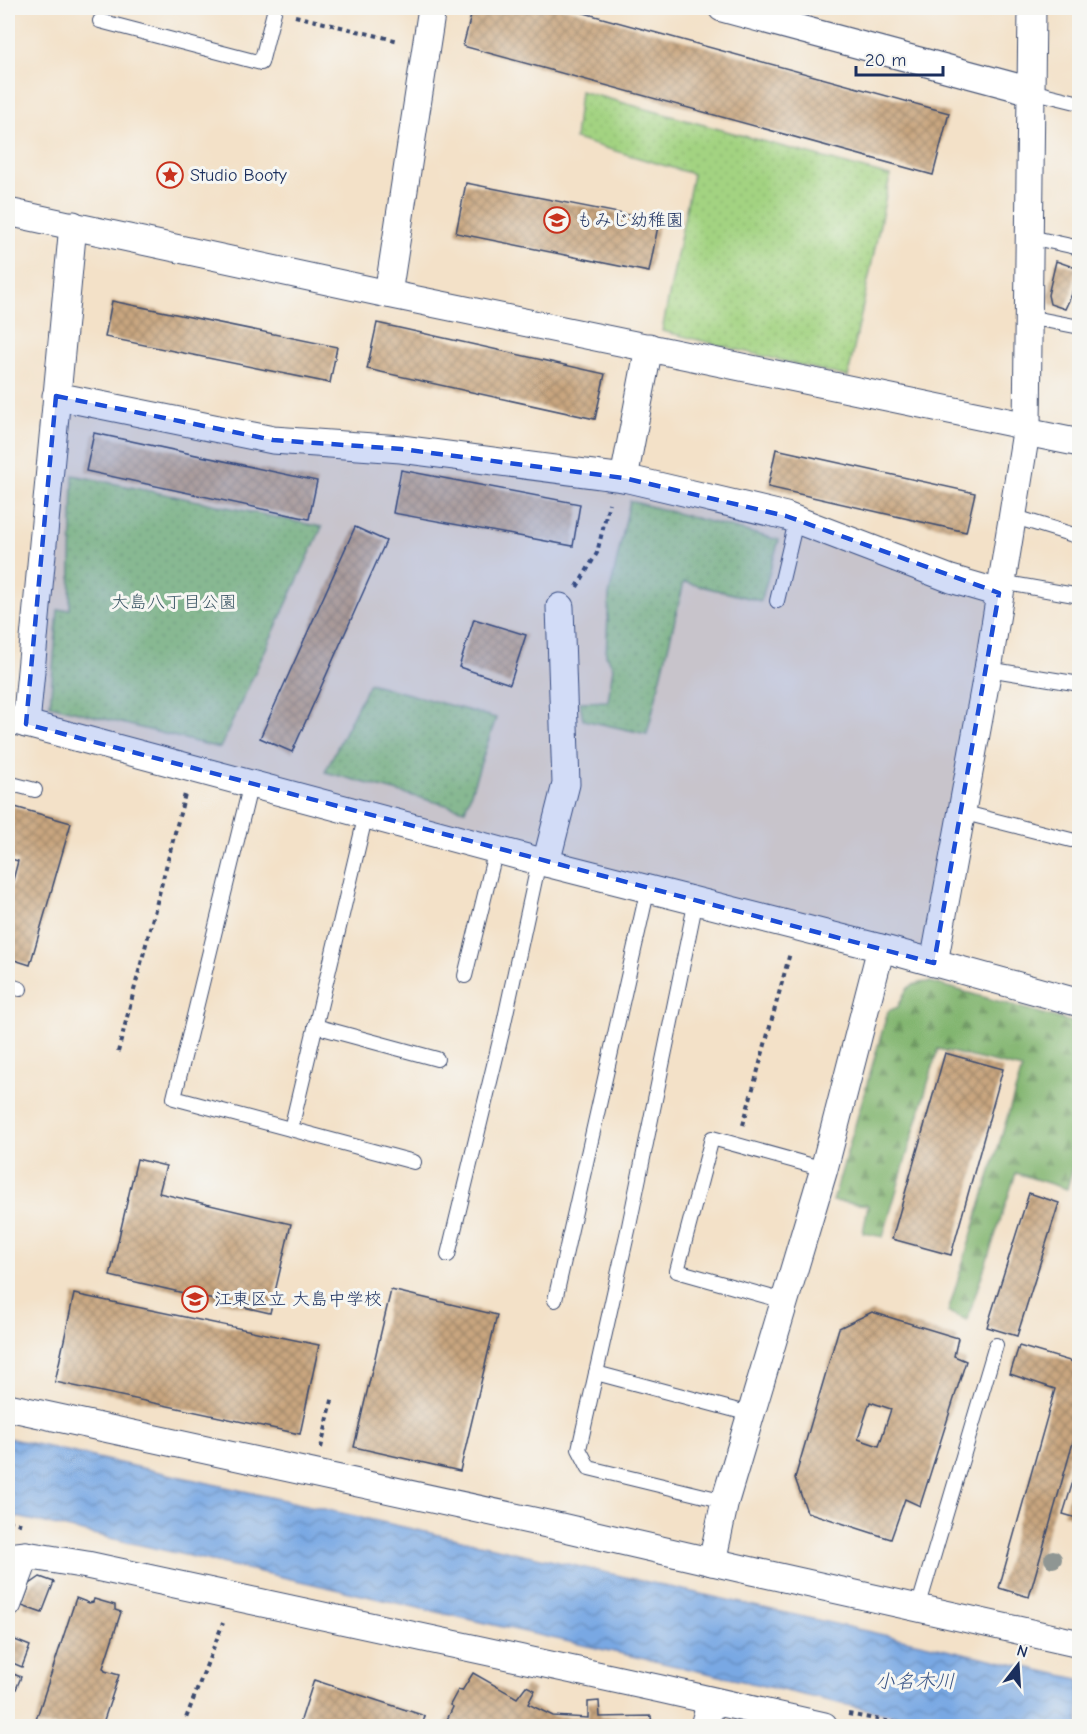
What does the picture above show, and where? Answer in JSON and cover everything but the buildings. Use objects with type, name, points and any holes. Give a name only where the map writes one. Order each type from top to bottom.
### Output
[{"type":"street","points":[[388,294],[432,8]]},
{"type":"street","points":[[722,8],[1031,91]]},
{"type":"street","points":[[934,963],[988,669],[1026,429],[1032,8]]},
{"type":"street","points":[[8,212],[388,294],[649,347],[1026,429],[1080,443]]},
{"type":"street","points":[[73,225],[56,396],[16,722],[542,862],[798,926],[1080,1003]]},
{"type":"street","points":[[624,478],[649,347]]},
{"type":"street","points":[[56,396],[273,440],[401,449],[624,478],[786,516],[951,579],[1000,587]]},
{"type":"street","points":[[542,862],[566,784],[560,607]]},
{"type":"street","points":[[712,1562],[725,1501],[824,1169],[881,948]]},
{"type":"street","points":[[8,1407],[561,1527],[1080,1644]]},
{"type":"street","points":[[8,1604],[17,1556],[87,1565],[233,1597],[708,1714],[824,1726]]},
{"type":"lane","points":[[100,21],[261,63],[274,9]]},
{"type":"lane","points":[[1031,91],[1080,104]]},
{"type":"lane","points":[[1029,237],[1080,248]]},
{"type":"lane","points":[[1028,317],[1080,327]]},
{"type":"lane","points":[[1012,516],[1080,537]]},
{"type":"lane","points":[[777,601],[796,521]]},
{"type":"lane","points":[[1000,587],[1080,596]]},
{"type":"lane","points":[[988,669],[1080,684]]},
{"type":"lane","points":[[8,783],[35,790]]},
{"type":"lane","points":[[250,783],[174,1098],[414,1162]]},
{"type":"lane","points":[[962,812],[1071,840]]},
{"type":"lane","points":[[291,1129],[366,814]]},
{"type":"lane","points":[[465,976],[496,849]]},
{"type":"lane","points":[[448,1256],[542,862]]},
{"type":"lane","points":[[555,1300],[648,888]]},
{"type":"lane","points":[[696,900],[629,1226],[579,1449],[589,1468],[725,1501]]},
{"type":"lane","points":[[315,1026],[437,1059]]},
{"type":"lane","points":[[784,1301],[677,1271],[712,1138],[824,1169]]},
{"type":"lane","points":[[918,1608],[996,1345]]},
{"type":"lane","points":[[596,1373],[750,1414]]},
{"type":"path","points":[[274,9],[426,47]]},
{"type":"path","points":[[560,607],[582,582],[597,553],[609,501]]},
{"type":"path","points":[[118,1052],[192,767]]},
{"type":"path","points":[[737,1146],[798,926]]},
{"type":"path","points":[[319,1457],[333,1396]]},
{"type":"path","points":[[183,1726],[233,1597]]},
{"type":"highlighted area","points":[[56,396],[273,440],[401,449],[624,478],[786,516],[999,593],[934,963],[26,724]]},
{"type":"green space","points":[[580,91],[890,176],[848,377],[662,331],[693,174],[575,139]]},
{"type":"green space","name":"大島八丁目公園","points":[[73,475],[322,527],[220,748],[50,705],[58,610],[70,609]]},
{"type":"green space","points":[[630,501],[779,540],[761,601],[684,582],[647,734],[583,720],[580,702],[608,701],[613,667],[606,655],[609,595]]},
{"type":"green space","points":[[369,683],[496,718],[465,810],[325,772]]},
{"type":"green space","points":[[930,982],[1079,1024],[1079,1145],[1067,1189],[1016,1173],[967,1320],[948,1312],[1022,1069],[938,1049],[883,1237],[863,1233],[868,1205],[833,1201],[888,1011],[898,1007],[903,995],[912,985]]},
{"type":"water","name":"小名木川","points":[[8,1438],[1079,1679],[1079,1726],[941,1726],[8,1515]]},
{"type":"place","name":"Studio Booty","points":[[170,175]]},
{"type":"place","name":"もみじ幼稚園","points":[[557,220]]},
{"type":"place","name":"江東区立 大島中学校","points":[[195,1299]]}]
